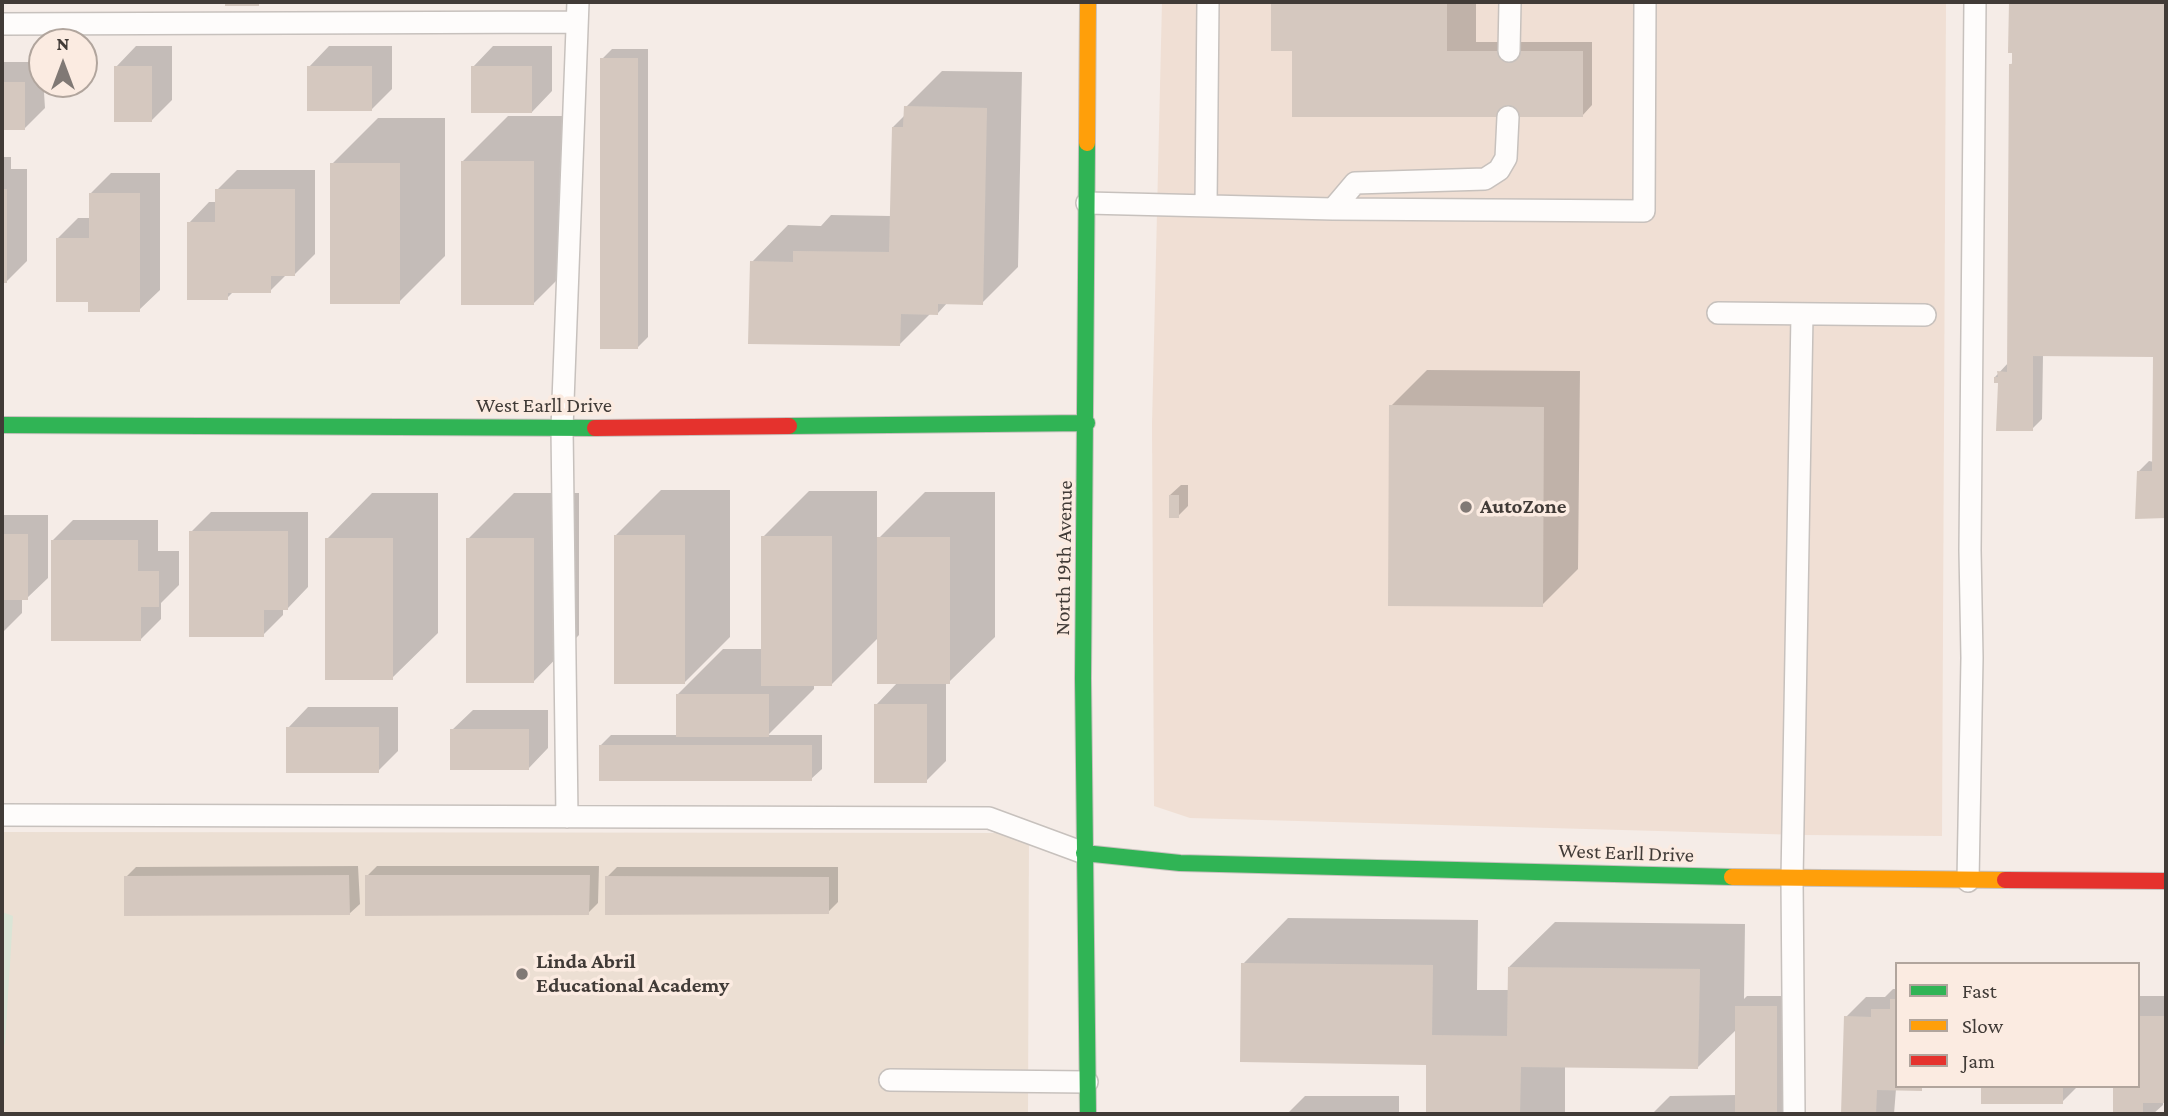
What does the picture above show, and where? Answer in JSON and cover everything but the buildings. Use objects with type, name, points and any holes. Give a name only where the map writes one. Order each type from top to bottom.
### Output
[{"type":"street","name":"North 19th Avenue","points":[[1088,2],[1087,423],[1083,678],[1088,1114]]},
{"type":"street","name":"West Earll Drive","points":[[2,425],[562,428],[1087,423]]},
{"type":"street","name":"West Earll Drive","points":[[1084,853],[1180,863],[1792,879],[2166,881]]},
{"type":"lane","points":[[1206,205],[1208,2]]},
{"type":"lane","points":[[1509,51],[1510,2]]},
{"type":"lane","points":[[1087,203],[1333,209],[1644,211],[1645,2]]},
{"type":"lane","points":[[1968,881],[1972,659],[1970,536],[1975,2]]},
{"type":"lane","points":[[2,24],[578,12],[562,428],[567,817]]},
{"type":"lane","points":[[1333,209],[1355,183],[1485,179],[1499,170],[1506,158],[1508,117]]},
{"type":"lane","points":[[1718,313],[1925,314]]},
{"type":"lane","points":[[1794,1114],[1792,879],[1802,314]]},
{"type":"lane","points":[[2,815],[989,818],[1084,853]]},
{"type":"lane","points":[[890,1080],[1087,1082]]},
{"type":"shaded area","points":[[1162,2],[1946,2],[1942,836],[1802,835],[1190,818],[1154,806],[1152,424]]},
{"type":"shaded area","name":"Linda Abril Educational Academy","points":[[2,832],[1029,833],[1028,1114],[2,1114]]},
{"type":"green space","points":[[2,912],[13,916],[5,1043],[2,1051]]},
{"type":"traffic: fast","points":[[1087,143],[1083,678],[1088,1114]]},
{"type":"traffic: fast","points":[[789,426],[1087,423]]},
{"type":"traffic: fast","points":[[2,425],[595,428]]},
{"type":"traffic: fast","points":[[1084,853],[1180,863],[1732,877]]},
{"type":"traffic: slow","points":[[1087,143],[1088,2]]},
{"type":"traffic: slow","points":[[1732,877],[2005,880]]},
{"type":"traffic: jam","points":[[595,428],[789,426]]},
{"type":"traffic: jam","points":[[2005,880],[2166,881]]},
{"type":"place","name":"AutoZone","points":[[1466,507]]},
{"type":"place","name":"Linda Abril Educational Academy","points":[[522,974]]}]
